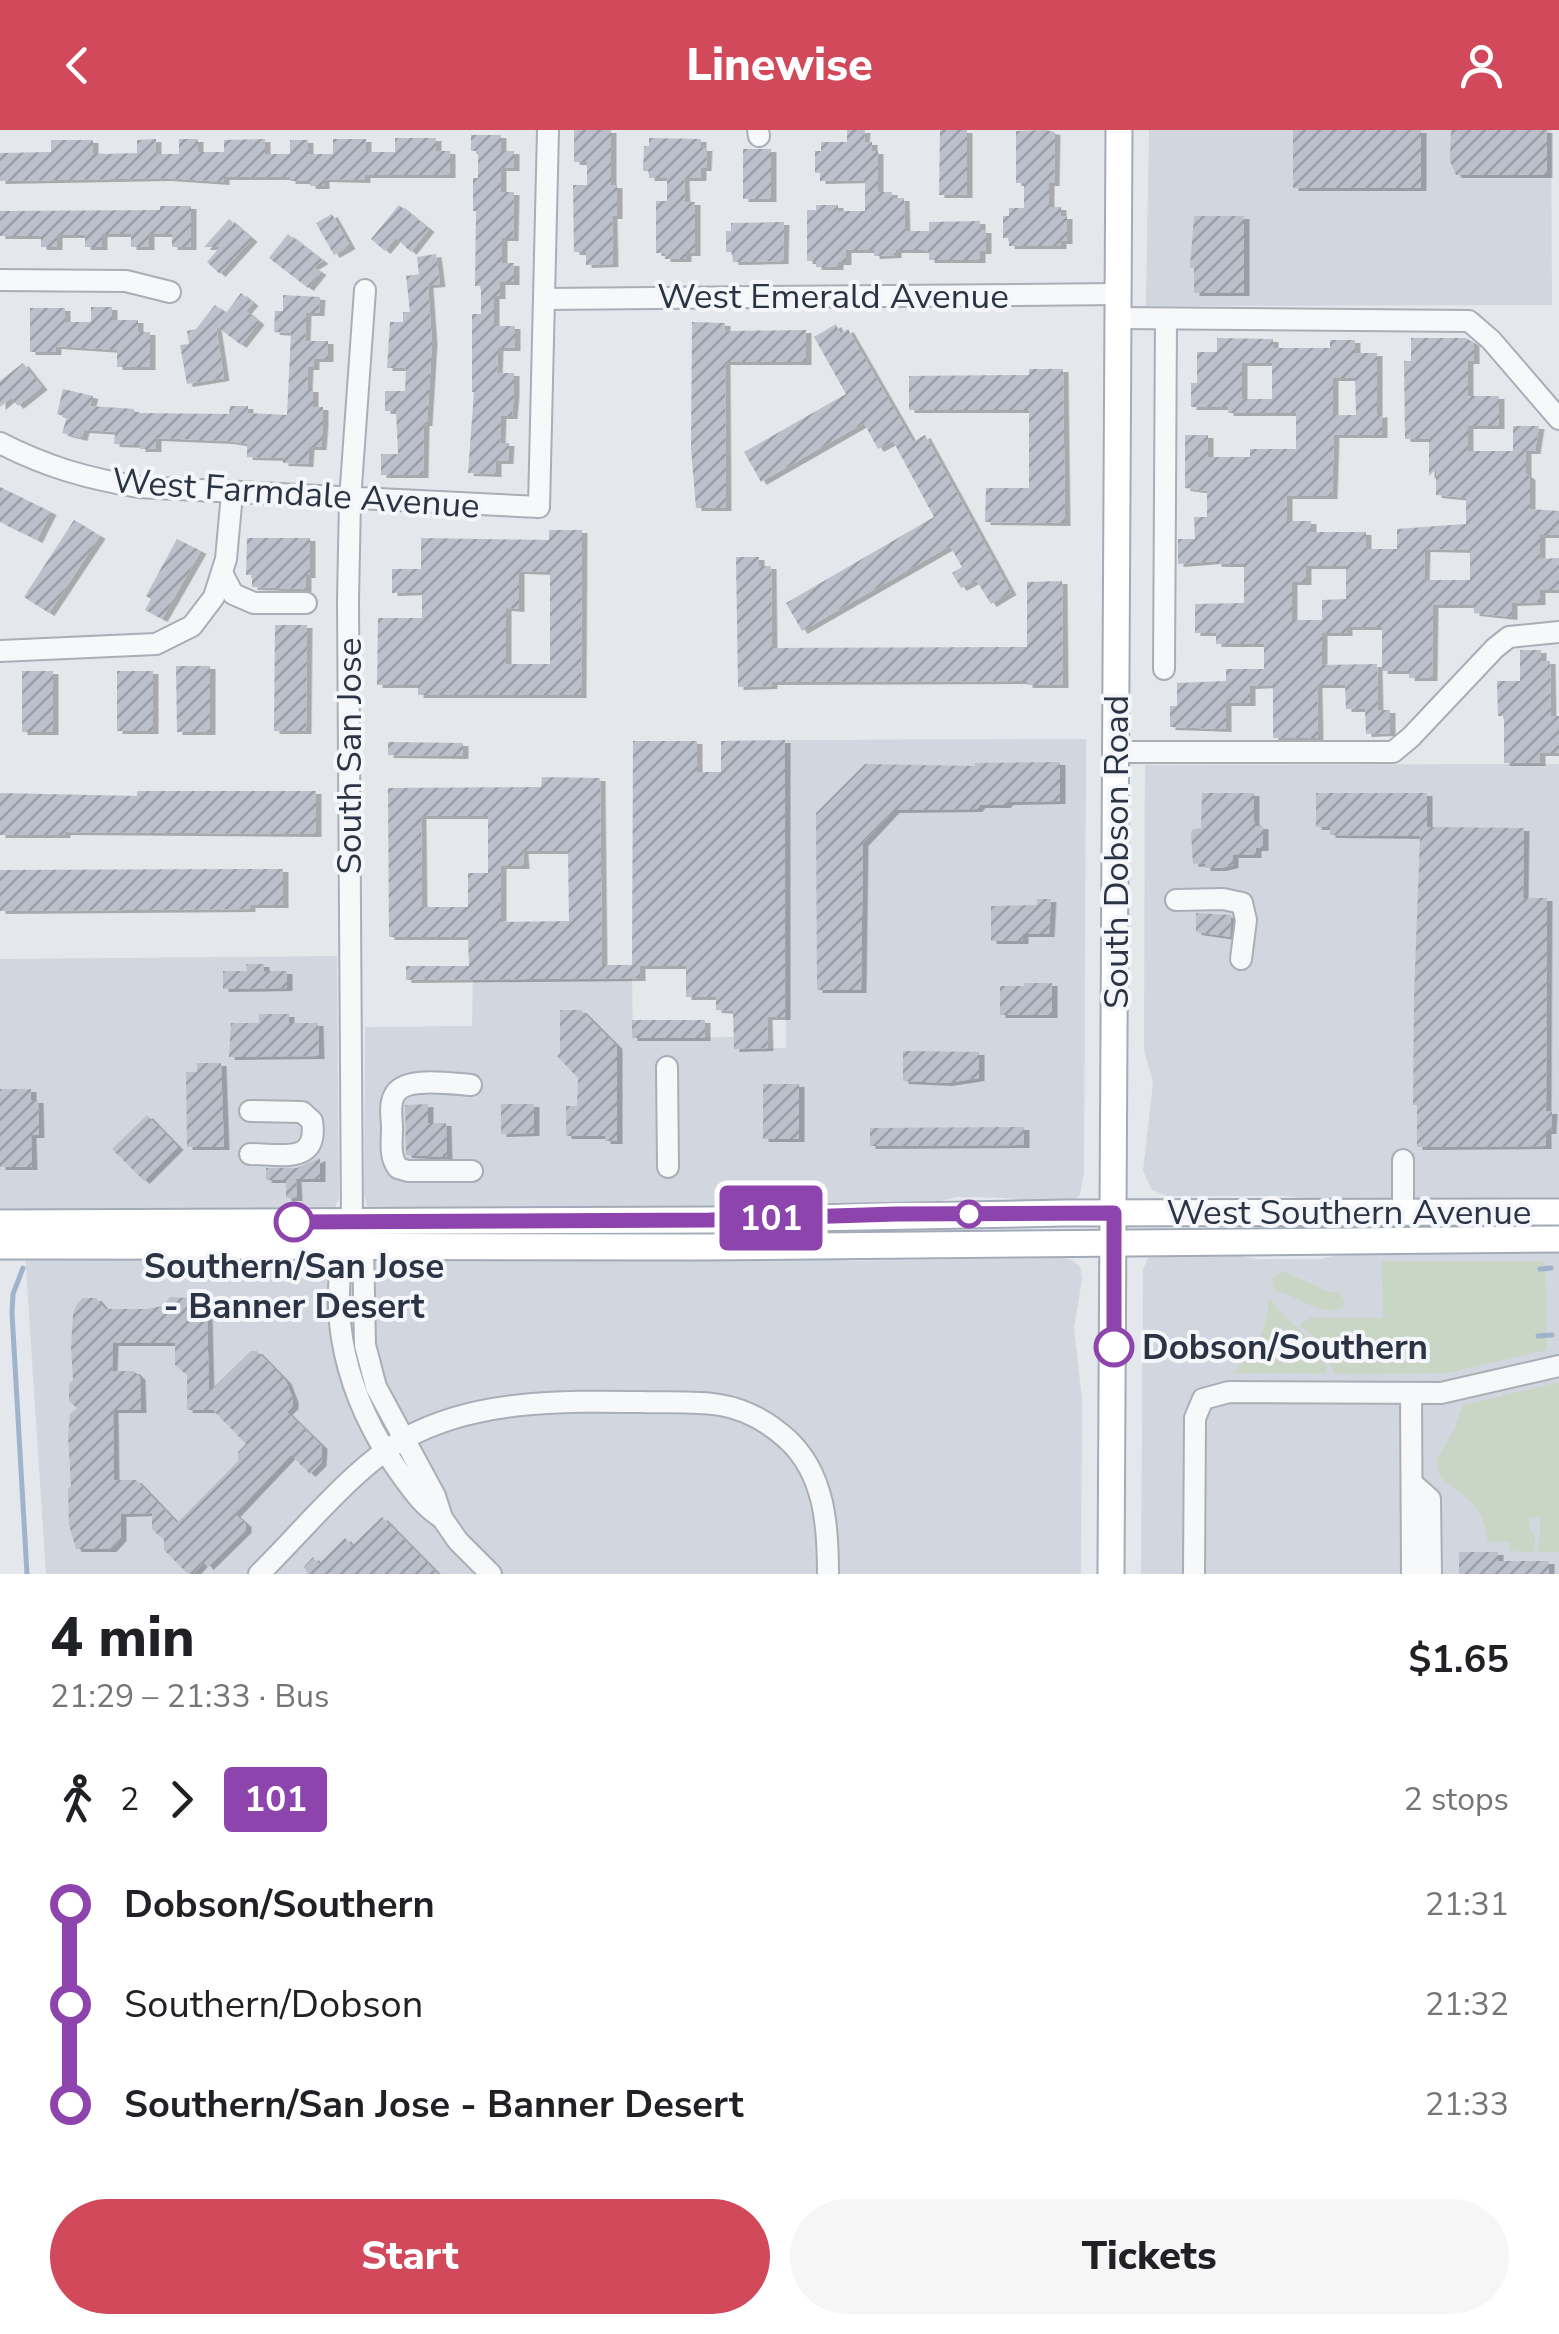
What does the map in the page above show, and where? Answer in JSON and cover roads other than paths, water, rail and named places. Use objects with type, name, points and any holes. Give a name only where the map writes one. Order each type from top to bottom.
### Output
[{"type":"main road","name":"South Dobson Road","points":[[1111,1574],[1119,130]]},
{"type":"main road","name":"West Southern Avenue","points":[[0,1246],[353,1247],[814,1217],[1555,1212]]},
{"type":"main road","points":[[1420,1241],[1471,1228],[1535,1225],[1555,1212]]},
{"type":"main road","points":[[697,1247],[723,1234],[800,1230],[809,1226],[814,1217]]},
{"type":"main road","name":"West Southern Avenue","points":[[0,1223],[352,1222],[610,1233],[697,1247],[1559,1239]]},
{"type":"street","points":[[546,299],[548,130]]},
{"type":"street","points":[[0,280],[126,281],[170,292]]},
{"type":"street","name":"South San Jose","points":[[353,1247],[350,500],[365,290]]},
{"type":"street","name":"West Emerald Avenue","points":[[546,299],[1119,306],[1166,319],[1469,321],[1491,340],[1559,419]]},
{"type":"street","name":"West Farmdale Avenue","points":[[0,443],[83,478],[138,487],[539,507],[546,299]]},
{"type":"street","points":[[1164,669],[1166,319]]},
{"type":"street","points":[[0,652],[156,644],[192,626],[214,597],[222,573],[232,494]]},
{"type":"street","points":[[222,573],[233,594],[254,603],[306,603]]},
{"type":"street","points":[[1117,752],[1393,752],[1509,637],[1559,632]]},
{"type":"street","points":[[1176,900],[1242,902],[1246,920],[1241,958]]},
{"type":"street","points":[[667,1066],[668,1167]]},
{"type":"street","points":[[471,1090],[422,1082],[399,1089],[392,1104],[395,1165],[408,1171],[472,1171]]},
{"type":"street","points":[[250,1111],[302,1112],[312,1121],[314,1136],[308,1149],[300,1154],[250,1154]]},
{"type":"street","points":[[1403,1160],[1403,1212]]},
{"type":"street","points":[[353,1247],[365,1344],[376,1387],[436,1496],[442,1518],[458,1541],[491,1574]]},
{"type":"street","points":[[353,1247],[340,1323],[355,1394],[384,1451],[424,1508],[442,1518]]},
{"type":"street","points":[[1194,1574],[1194,1418],[1203,1399],[1228,1392],[1441,1393],[1559,1366]]},
{"type":"street","points":[[1411,1393],[1412,1574]]},
{"type":"street","points":[[259,1574],[384,1451],[405,1438],[459,1418],[515,1405],[694,1403],[734,1409],[758,1418],[790,1442],[814,1478],[826,1516],[828,1574]]},
{"type":"street","points":[[1412,1482],[1430,1498],[1431,1574]]},
{"type":"waterway","points":[[23,1268],[13,1294],[12,1313],[27,1574]]},
{"type":"waterway","points":[[1540,1269],[1551,1268]]},
{"type":"waterway","points":[[1538,1336],[1552,1335]]},
{"type":"place","name":"Southern/San Jose - Banner Desert","points":[[294,1222]]},
{"type":"place","name":"Dobson/Southern","points":[[1114,1347]]}]
